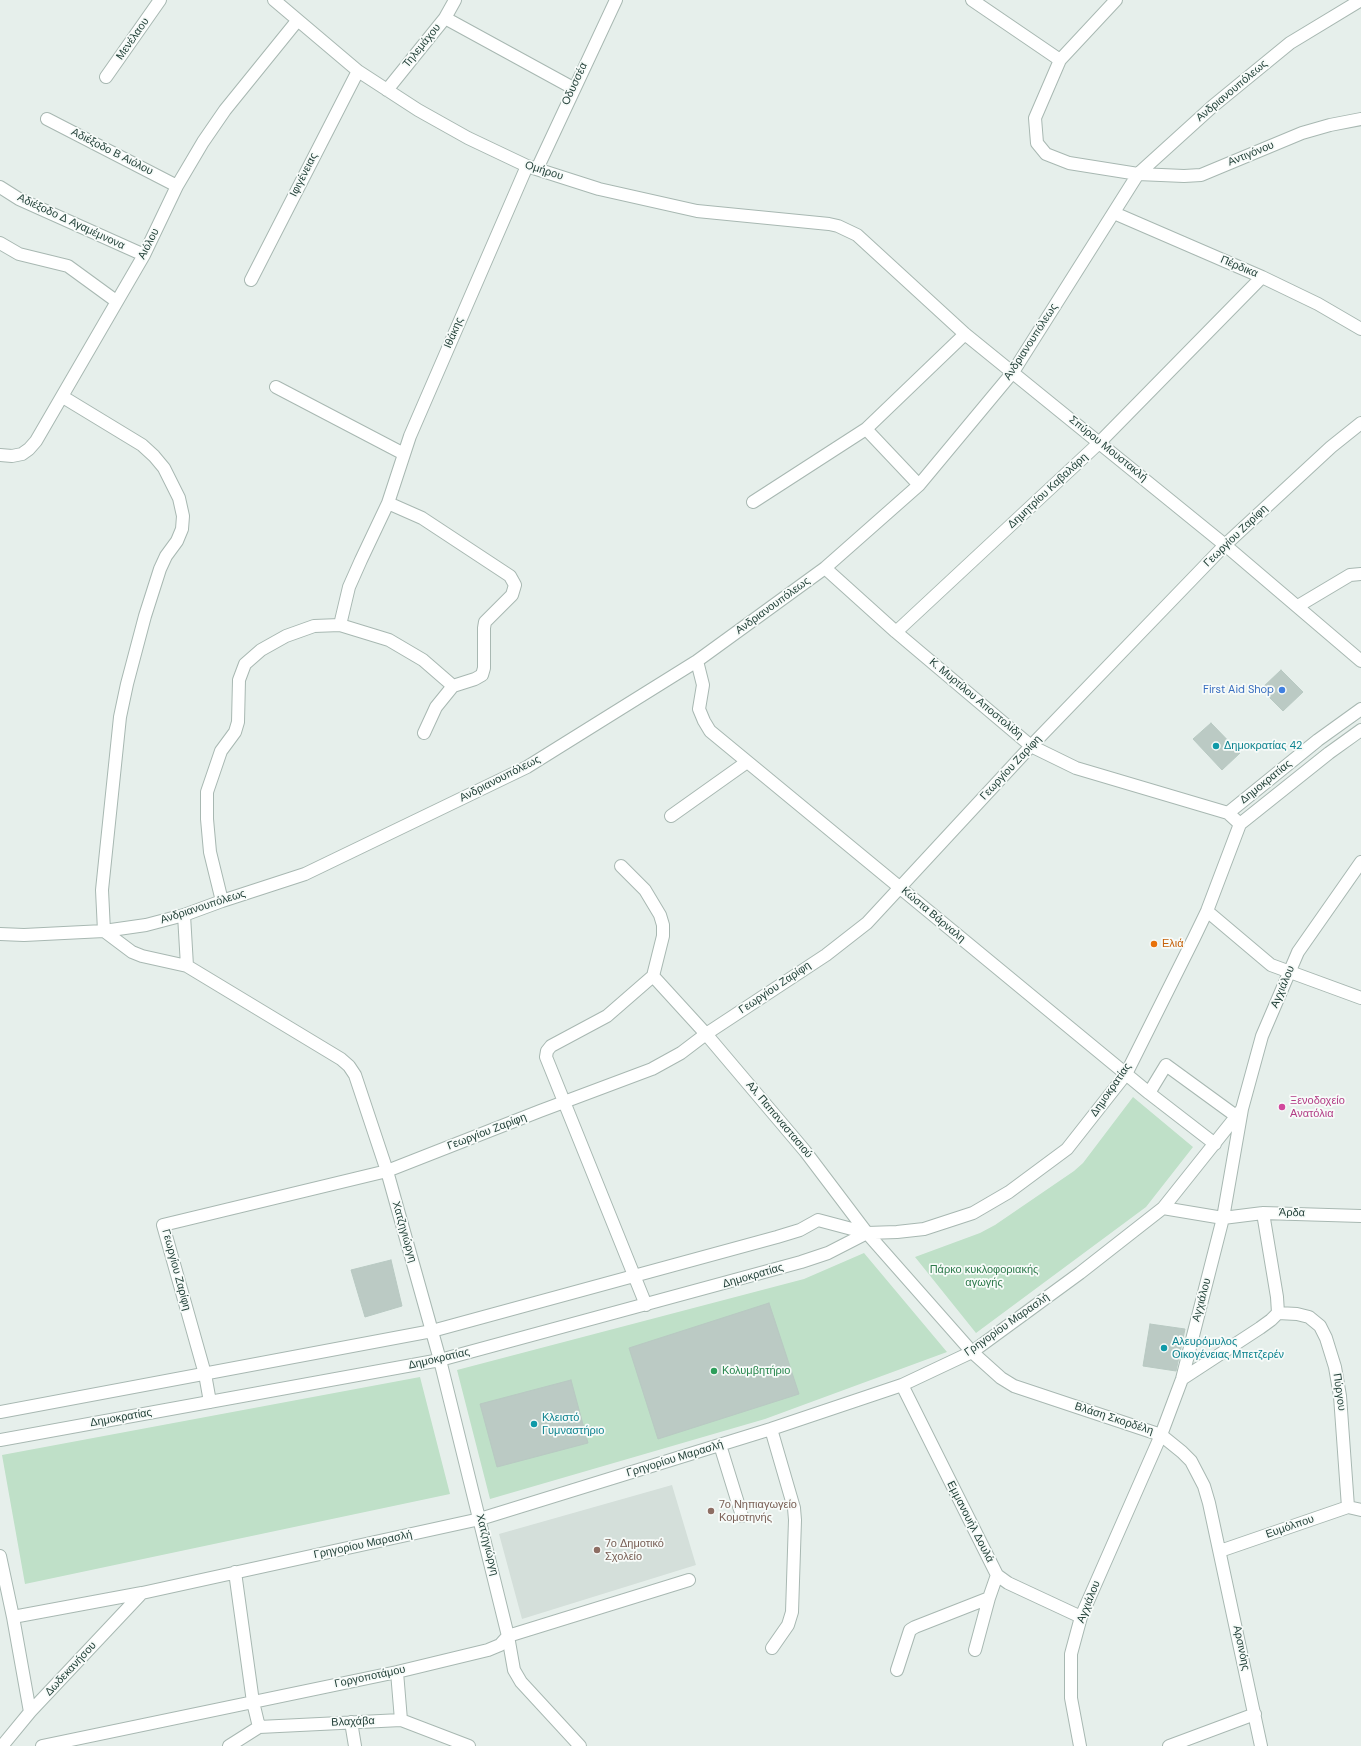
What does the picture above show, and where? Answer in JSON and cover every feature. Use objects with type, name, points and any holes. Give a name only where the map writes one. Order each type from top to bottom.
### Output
[{"type":"street","name":"Μενέλαου","points":[[106,77],[160,0]]},
{"type":"street","name":"Ομήρου","points":[[274,0],[358,71],[387,90],[418,110],[468,138],[532,167],[599,189],[690,209],[828,224],[848,230],[857,235]]},
{"type":"street","name":"Τηλεμάχου","points":[[387,90],[445,18],[455,0]]},
{"type":"street","name":"Οδυσσέα","points":[[532,167],[616,0]]},
{"type":"street","points":[[972,0],[1060,60],[1116,0]]},
{"type":"street","name":"Ανδριανουπόλεως","points":[[0,934],[24,935],[104,931],[146,925],[184,915],[305,874],[527,767],[697,661],[824,568],[919,485],[1013,372],[1138,174],[1213,106],[1290,43],[1361,0]]},
{"type":"street","points":[[445,18],[573,88]]},
{"type":"street","name":"Αιόλου","points":[[0,455],[12,456],[22,454],[36,441],[63,397],[116,301],[144,255],[178,186],[203,142],[225,110],[297,21]]},
{"type":"street","name":"Αντιγόνου","points":[[1060,60],[1036,118],[1037,143],[1046,154],[1069,163],[1138,174],[1184,176],[1201,175],[1302,133],[1330,125],[1361,119]]},
{"type":"street","name":"Ιφιγένειας","points":[[251,280],[358,71]]},
{"type":"street","name":"Αδιέξοδο Β Αιόλου","points":[[47,119],[178,186]]},
{"type":"street","name":"Ιθάκης","points":[[340,625],[352,580],[388,503],[413,429],[532,167]]},
{"type":"street","name":"Αδιέξοδο Δ Αγαμέμνονα","points":[[0,187],[19,199],[144,255]]},
{"type":"street","name":"Πέρδικα","points":[[1114,213],[1262,277],[1318,304],[1361,329]]},
{"type":"street","name":"Σπύρου Μουστακλή","points":[[857,235],[965,334],[1225,545],[1361,661]]},
{"type":"street","points":[[0,243],[19,254],[68,266],[116,301]]},
{"type":"street","name":"Δημητρίου Καβαλάρη","points":[[896,632],[1099,443],[1262,277]]},
{"type":"street","points":[[753,502],[866,429],[965,334]]},
{"type":"street","points":[[276,387],[404,454]]},
{"type":"street","points":[[63,397],[142,445],[154,456],[173,483],[179,498],[183,516],[182,529],[177,541],[166,556],[160,569],[145,616],[120,717],[102,890],[104,931]]},
{"type":"street","name":"Γεωργίου Ζαρίφη","points":[[205,1374],[163,1225],[387,1171],[652,1069],[681,1053],[706,1034],[826,955],[867,923],[901,889],[1031,746],[1225,545],[1331,447],[1361,423]]},
{"type":"street","points":[[866,429],[919,485]]},
{"type":"street","points":[[388,503],[422,518],[510,576],[515,585],[512,595],[485,622],[484,668],[482,675],[475,679],[453,686],[436,708],[424,733]]},
{"type":"street","name":"Κ. Μυρτίλου Αποστολίδη","points":[[824,568],[896,632],[1031,746],[1076,768],[1228,813],[1240,824]]},
{"type":"street","points":[[1298,606],[1350,575],[1361,574]]},
{"type":"street","points":[[222,901],[210,852],[207,819],[207,792],[221,751],[235,732],[238,722],[239,680],[245,664],[262,650],[286,636],[314,626],[340,625],[390,640],[423,660],[453,686]]},
{"type":"street","name":"Κώστα Βάρναλη","points":[[697,661],[703,685],[699,709],[710,730],[1149,1093],[1215,1144]]},
{"type":"street","name":"Δημοκρατίας","points":[[1228,813],[1318,740],[1361,709]]},
{"type":"street","points":[[1240,824],[1329,753],[1361,730]]},
{"type":"street","points":[[671,816],[747,762]]},
{"type":"street","name":"Δημοκρατίας","points":[[0,1412],[432,1332],[777,1237],[800,1230],[818,1220],[867,1233],[924,1229],[973,1213],[1010,1192],[1067,1149],[1126,1074],[1207,911],[1240,824]]},
{"type":"street","name":"Αγχιάλου","points":[[1080,1746],[1071,1698],[1071,1654],[1081,1617],[1161,1435],[1182,1378],[1223,1218],[1239,1113],[1262,1036],[1288,972],[1298,952],[1361,862]]},
{"type":"street","points":[[620,866],[645,890],[660,915],[663,925],[663,936],[653,976],[607,1016],[551,1046],[547,1051],[546,1057],[646,1305]]},
{"type":"street","points":[[1207,911],[1266,962],[1288,972],[1361,998]]},
{"type":"street","points":[[184,915],[187,966]]},
{"type":"street","name":"Χατζηγιώργη","points":[[104,931],[137,954],[187,966],[341,1059],[349,1066],[357,1080],[387,1171],[440,1360],[480,1519],[516,1674],[580,1746]]},
{"type":"street","name":"Αλ. Παπαναστασιού","points":[[653,976],[706,1034],[805,1150],[867,1233],[972,1352]]},
{"type":"street","points":[[1149,1093],[1166,1065],[1239,1113]]},
{"type":"street","name":"Γρηγορίου Μαρασλή","points":[[13,1617],[142,1593],[480,1519],[771,1429],[902,1386],[972,1352],[1080,1273],[1163,1208],[1239,1113]]},
{"type":"street","name":"Άρδα","points":[[1163,1208],[1223,1218],[1264,1213],[1361,1216]]},
{"type":"street","points":[[1182,1378],[1260,1328],[1278,1313],[1277,1297],[1264,1213]]},
{"type":"street","name":"Δημοκρατίας","points":[[0,1440],[440,1360],[801,1262],[828,1253],[867,1233]]},
{"type":"street","name":"Πύργου","points":[[1278,1313],[1309,1316],[1320,1326],[1326,1338],[1335,1367],[1340,1396],[1348,1507]]},
{"type":"street","name":"Βλάση Σκορδέλη","points":[[972,1352],[1004,1381],[1011,1385],[1161,1435],[1182,1452],[1197,1471],[1204,1486],[1209,1503],[1220,1551]]},
{"type":"street","points":[[205,1374],[210,1402]]},
{"type":"street","name":"Εμμανουήλ Δουλά","points":[[902,1386],[997,1575],[1008,1583],[1081,1617]]},
{"type":"street","points":[[771,1429],[794,1508],[795,1520],[792,1612],[788,1625],[772,1648]]},
{"type":"street","points":[[720,1445],[742,1516]]},
{"type":"street","points":[[1348,1507],[1361,1510]]},
{"type":"street","name":"Ευμόλπου","points":[[1220,1551],[1348,1507]]},
{"type":"street","name":"Αρσινόης","points":[[1220,1551],[1261,1746]]},
{"type":"street","points":[[0,1556],[13,1617],[30,1712]]},
{"type":"street","points":[[229,1746],[259,1727],[253,1702],[235,1572]]},
{"type":"street","points":[[975,1650],[989,1598],[997,1575]]},
{"type":"street","name":"Γοργοποτάμου","points":[[42,1746],[397,1672],[492,1649],[500,1645],[508,1636],[689,1580]]},
{"type":"street","name":"Δωδεκανήσου","points":[[2,1746],[30,1712],[142,1593]]},
{"type":"street","points":[[897,1670],[907,1635],[912,1628],[989,1598]]},
{"type":"street","points":[[397,1672],[401,1720]]},
{"type":"street","points":[[1170,1746],[1255,1714]]},
{"type":"street","name":"Βλαχάβα","points":[[259,1727],[401,1720],[469,1746]]},
{"type":"street","points":[[351,1722],[355,1746]]},
{"type":"shaded area","name":"7ο Δημοτικό Σχολείο","points":[[672,1485],[696,1565],[522,1619],[499,1534]]},
{"type":"green space","name":"Πάρκο κυκλοφοριακής αγωγής","points":[[1133,1097],[1193,1147],[1146,1207],[976,1333],[915,1257],[980,1233],[995,1225],[1074,1171],[1083,1163]]},
{"type":"green space","points":[[864,1253],[947,1352],[765,1419],[490,1499],[457,1370],[804,1279]]},
{"type":"green space","points":[[420,1377],[450,1494],[25,1584],[2,1455]]},
{"type":"building","name":"First Aid Shop","points":[[1281,670],[1303,692],[1283,711],[1261,689]]},
{"type":"building","name":"Δημοκρατίας 42","points":[[1211,723],[1240,753],[1222,770],[1193,739]]},
{"type":"building","points":[[391,1260],[402,1306],[365,1317],[351,1270]]},
{"type":"building","name":"Κολυμβητήριο","points":[[769,1303],[799,1394],[658,1439],[629,1348]]},
{"type":"building","name":"Αλευρόμυλος Οικογένειας Μπετζερέν","points":[[1150,1324],[1185,1329],[1176,1371],[1143,1366]]},
{"type":"building","name":"Κλειστό Γυμναστήριο","points":[[571,1380],[588,1443],[497,1467],[480,1404]]},
{"type":"place","name":"First Aid Shop","points":[[1282,690]]},
{"type":"place","name":"Δημοκρατίας 42","points":[[1216,746]]},
{"type":"place","name":"Ελιά","points":[[1154,944]]},
{"type":"place","name":"Ξενοδοχείο Ανατόλια","points":[[1282,1107]]},
{"type":"place","name":"Αλευρόμυλος Οικογένειας Μπετζερέν","points":[[1164,1348]]},
{"type":"place","name":"Κολυμβητήριο","points":[[714,1371]]},
{"type":"place","name":"Κλειστό Γυμναστήριο","points":[[534,1424]]},
{"type":"place","name":"7ο Νηπιαγωγείο Κομοτηνής","points":[[711,1511]]},
{"type":"place","name":"7ο Δημοτικό Σχολείο","points":[[597,1550]]}]
